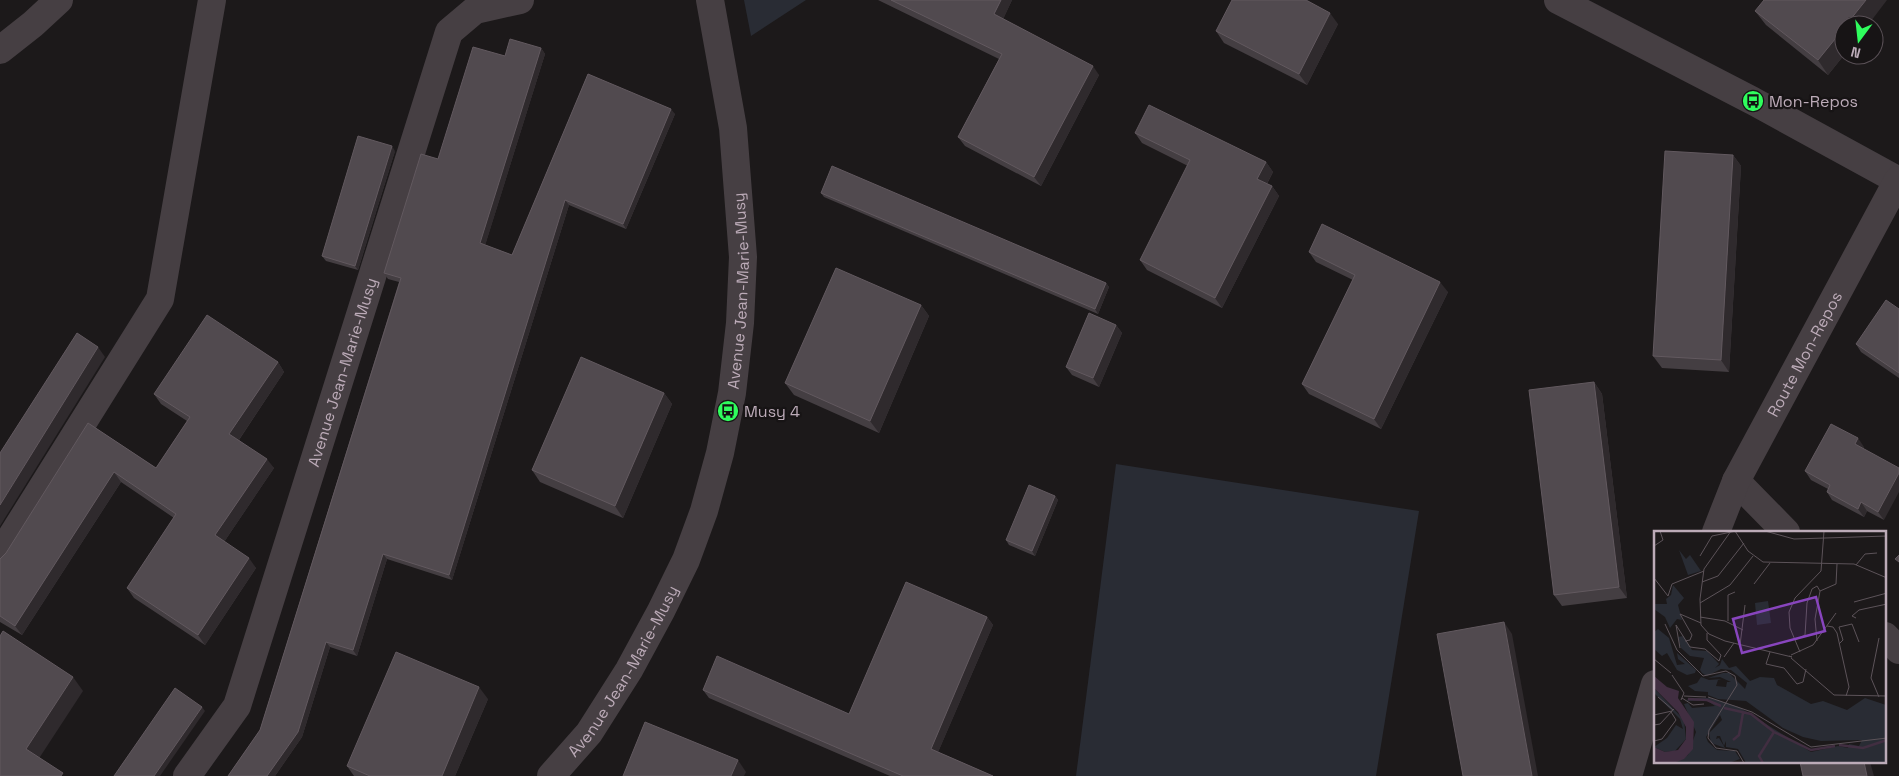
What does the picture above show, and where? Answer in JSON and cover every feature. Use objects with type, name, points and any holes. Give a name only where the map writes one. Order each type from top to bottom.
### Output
[{"type":"street","points":[[0,50],[59,0]]},
{"type":"street","points":[[0,555],[160,300],[212,0]]},
{"type":"street","name":"Avenue Jean-Marie-Musy","points":[[187,776],[236,706],[449,32],[474,10],[520,0]]},
{"type":"street","name":"Avenue Jean-Marie-Musy","points":[[551,776],[589,733],[629,670],[658,618],[686,560],[704,511],[720,453],[732,393],[740,324],[743,257],[733,128],[710,0]]},
{"type":"street","points":[[1558,0],[1761,105],[1899,180]]},
{"type":"street","name":"Route Mon-Repos","points":[[1716,531],[1736,481],[1899,180]]},
{"type":"street","points":[[1736,481],[1785,531]]},
{"type":"street","points":[[1886,637],[1899,650]]},
{"type":"street","points":[[1628,776],[1654,687]]},
{"type":"shaded area","points":[[744,0],[806,0],[751,36]]},
{"type":"shaded area","points":[[1116,464],[1419,511],[1376,776],[1076,776]]},
{"type":"building","points":[[891,0],[1001,0],[994,14],[1093,66],[1034,177],[958,137],[1002,54]]},
{"type":"building","points":[[1232,0],[1306,0],[1330,13],[1299,74],[1216,31]]},
{"type":"building","points":[[1764,0],[1866,0],[1854,15],[1834,15],[1834,40],[1818,60],[1755,11]]},
{"type":"building","points":[[510,39],[541,48],[480,243],[512,255],[588,74],[671,109],[623,224],[565,200],[449,575],[383,554],[353,650],[326,642],[298,732],[267,776],[228,776],[260,730],[401,278],[384,273],[421,154],[438,159],[473,47],[505,56]]},
{"type":"building","points":[[1149,105],[1266,162],[1257,179],[1272,186],[1215,298],[1140,260],[1190,160],[1135,133]]},
{"type":"building","points":[[358,136],[392,146],[355,266],[322,256]]},
{"type":"building","points":[[1665,151],[1733,155],[1721,360],[1653,356]]},
{"type":"building","points":[[832,166],[1106,283],[1095,309],[821,193]]},
{"type":"building","points":[[1322,224],[1440,282],[1374,419],[1302,384],[1355,275],[1309,252]]},
{"type":"building","points":[[836,268],[921,305],[870,421],[785,383]]},
{"type":"building","points":[[1886,300],[1899,309],[1899,373],[1856,344]]},
{"type":"building","points":[[1089,313],[1116,325],[1093,378],[1066,367]]},
{"type":"building","points":[[207,315],[278,362],[229,434],[267,459],[215,535],[249,558],[198,635],[127,588],[176,514],[114,472],[15,626],[0,616],[0,559],[6,553],[88,423],[156,468],[190,417],[154,394]]},
{"type":"building","points":[[77,333],[98,347],[0,505],[0,453]]},
{"type":"building","points":[[581,357],[664,393],[615,506],[532,470]]},
{"type":"building","points":[[1594,382],[1619,587],[1554,595],[1529,390]]},
{"type":"building","points":[[1831,424],[1858,438],[1855,444],[1899,468],[1899,473],[1878,512],[1861,502],[1858,509],[1827,492],[1830,485],[1805,471]]},
{"type":"building","points":[[1029,485],[1055,496],[1032,551],[1006,540]]},
{"type":"building","points":[[906,582],[987,617],[931,749],[993,776],[903,776],[703,690],[717,656],[849,714]]},
{"type":"building","points":[[1504,622],[1532,776],[1463,776],[1437,634]]},
{"type":"building","points":[[3,631],[73,677],[26,749],[63,773],[61,776],[0,776],[0,636]]},
{"type":"building","points":[[396,652],[479,687],[442,776],[370,776],[347,766]]},
{"type":"building","points":[[175,688],[202,707],[154,776],[114,776]]},
{"type":"building","points":[[645,722],[738,760],[731,776],[623,776]]},
{"type":"building","points":[[1800,764],[1864,764],[1867,776],[1803,776]]},
{"type":"place","name":"Mon-Repos","points":[[1753,101]]},
{"type":"place","name":"Musy 4","points":[[728,411]]}]
